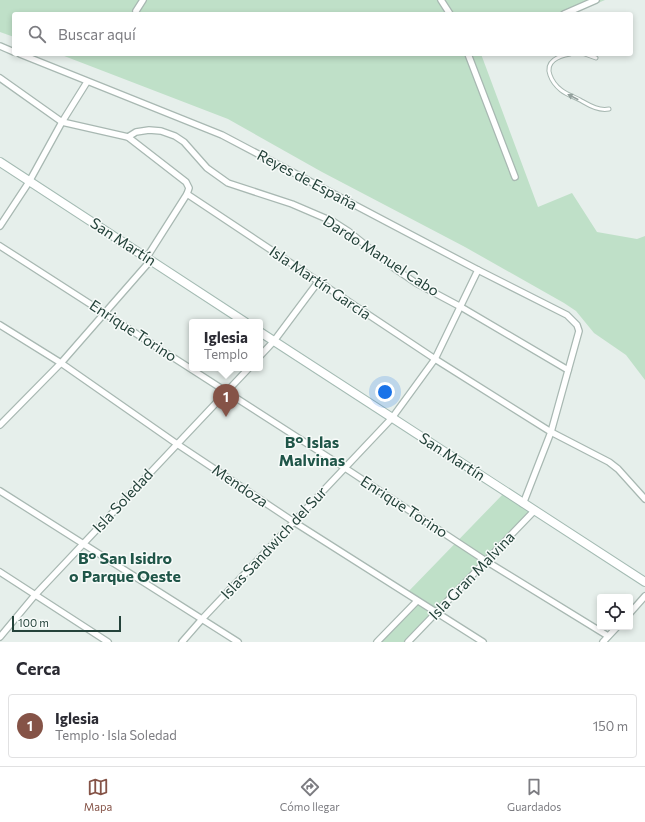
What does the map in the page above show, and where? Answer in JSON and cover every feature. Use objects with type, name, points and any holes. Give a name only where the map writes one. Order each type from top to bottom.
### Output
[{"type":"main road","name":"San Martín","points":[[0,162],[241,319]]},
{"type":"main road","name":"San Martín","points":[[263,334],[645,582]]},
{"type":"street","points":[[136,11],[143,0]]},
{"type":"street","points":[[441,0],[449,12]]},
{"type":"street","points":[[569,12],[596,0]]},
{"type":"street","points":[[0,46],[12,51]]},
{"type":"street","name":"Reyes de España","points":[[25,56],[222,135],[478,270],[567,315],[579,331],[568,370]]},
{"type":"street","points":[[471,56],[515,177]]},
{"type":"street","points":[[0,78],[62,122],[128,137],[186,182],[189,188],[187,194],[149,258],[61,364],[0,425]]},
{"type":"street","points":[[0,226],[30,182],[62,122],[87,82]]},
{"type":"street","name":"Dardo Manuel Cabo","points":[[128,137],[136,132],[149,130],[161,131],[175,136],[184,142],[207,168],[228,183],[292,204],[334,222],[416,283],[461,307],[568,370]]},
{"type":"street","name":"Isla Martín García","points":[[187,194],[435,360],[551,432],[609,462],[618,469],[645,499]]},
{"type":"street","name":"Enrique Torino","points":[[0,246],[189,367]]},
{"type":"street","name":"Islas Sandwich del Sur","points":[[182,642],[392,418],[435,360],[478,270]]},
{"type":"street","points":[[263,353],[274,341],[318,282]]},
{"type":"street","name":"Mendoza","points":[[0,325],[61,364],[294,522],[483,642]]},
{"type":"street","points":[[523,504],[551,432],[568,370]]},
{"type":"street","name":"Enrique Torino","points":[[195,371],[486,561],[608,636]]},
{"type":"street","name":"Isla Soledad","points":[[0,637],[35,595],[246,371]]},
{"type":"street","points":[[0,491],[203,618],[238,642]]},
{"type":"street","name":"Isla Gran Malvina","points":[[408,642],[535,510]]},
{"type":"street","points":[[0,572],[108,642]]},
{"type":"street","points":[[633,609],[645,596]]},
{"type":"street","points":[[377,642],[418,601]]},
{"type":"street","points":[[603,642],[614,630]]},
{"type":"lane","points":[[564,56],[556,59],[550,65],[549,71],[554,83],[564,92],[597,109],[609,109]]},
{"type":"lane","points":[[590,56],[596,58]]},
{"type":"green space","points":[[0,0],[605,0],[577,12],[12,12],[12,36],[0,32]]},
{"type":"green space","points":[[64,56],[482,56],[538,207],[572,193],[597,232],[637,239],[645,236],[645,380],[626,355],[594,333],[576,311],[564,303],[465,247],[322,172],[228,119]]},
{"type":"green space","points":[[505,492],[534,511],[408,642],[377,642],[418,601],[407,593]]},
{"type":"place","name":"Iglesia","points":[[226,417]]},
{"type":"district","name":"B° Islas Malvinas","points":[[312,451]]},
{"type":"district","name":"B° San Isidro o Parque Oeste","points":[[125,567]]}]
